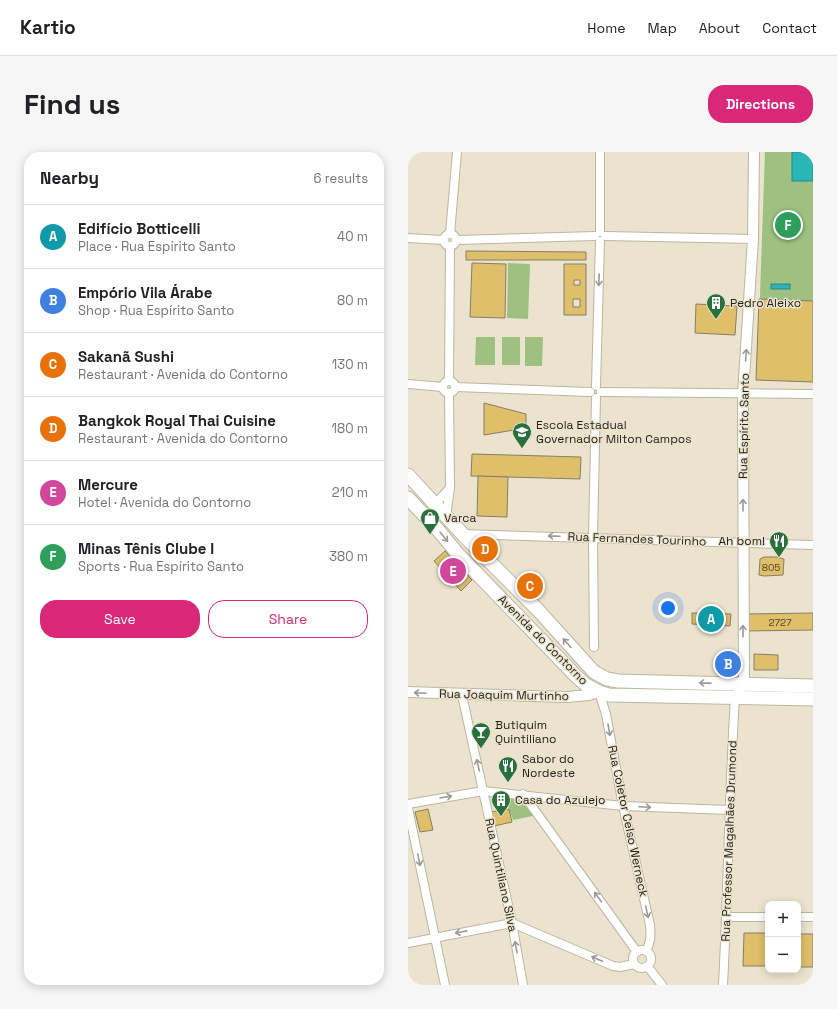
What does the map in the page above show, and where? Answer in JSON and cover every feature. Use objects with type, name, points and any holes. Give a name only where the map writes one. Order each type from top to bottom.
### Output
[{"type":"main road","name":"Avenida do Contorno","points":[[408,475],[462,534],[538,610],[594,672],[607,679],[618,681],[813,686]]},
{"type":"main road","name":"Avenida do Contorno","points":[[408,498],[457,553],[543,643],[586,685],[599,692],[609,695],[813,699]]},
{"type":"main road","points":[[599,692],[618,681]]},
{"type":"street","points":[[446,517],[450,488],[450,247],[446,245],[450,238],[457,152]]},
{"type":"street","points":[[594,647],[593,537],[600,236],[600,152]]},
{"type":"street","name":"Rua Espírito Santo","points":[[744,684],[743,394],[753,239],[754,152]]},
{"type":"street","points":[[408,238],[600,236],[753,239]]},
{"type":"street","points":[[408,384],[449,387],[596,392],[813,394]]},
{"type":"street","points":[[434,504],[450,488]]},
{"type":"street","name":"Rua Fernandes Tourinho","points":[[462,534],[813,545]]},
{"type":"street","points":[[735,697],[744,684]]},
{"type":"street","name":"Rua Joaquim Murtinho","points":[[408,692],[567,697],[584,696],[599,692]]},
{"type":"street","name":"Rua Coletor Celso Werneck","points":[[599,692],[606,714],[623,806],[650,925],[650,940],[646,951]]},
{"type":"street","name":"Rua Quintiliano Silva","points":[[462,694],[512,923],[523,985]]},
{"type":"street","name":"Rua Professor Magalhães Drumond","points":[[723,985],[727,917],[729,810],[735,697]]},
{"type":"street","points":[[408,804],[483,790],[623,806],[729,810]]},
{"type":"street","points":[[522,794],[637,952]]},
{"type":"street","points":[[408,808],[445,985]]},
{"type":"street","points":[[727,917],[765,917]]},
{"type":"street","points":[[801,917],[813,917]]},
{"type":"street","points":[[408,943],[512,923],[613,966],[620,967],[634,964]]},
{"type":"street","points":[[641,950],[650,954],[652,960],[648,967],[642,969],[634,964],[634,956],[637,952],[641,950]]},
{"type":"street","points":[[648,967],[662,985]]},
{"type":"green space","points":[[765,152],[813,152],[813,382],[757,380]]},
{"type":"green space","points":[[508,263],[530,264],[528,319],[507,318]]},
{"type":"green space","points":[[476,337],[495,337],[495,365],[475,365]]},
{"type":"green space","points":[[502,337],[520,337],[520,365],[502,365]]},
{"type":"green space","points":[[525,337],[543,337],[542,366],[525,366]]},
{"type":"green space","points":[[484,791],[523,796],[538,815],[513,820],[505,796],[485,796]]},
{"type":"water","points":[[792,152],[813,152],[813,181],[792,181]]},
{"type":"water","points":[[771,284],[790,284],[790,289],[771,289]]},
{"type":"building","points":[[466,251],[586,252],[586,260],[466,260]]},
{"type":"building","points":[[472,263],[506,264],[505,318],[470,317]]},
{"type":"building","points":[[564,264],[586,264],[586,315],[564,315]],"holes":[[[574,280],[580,280],[580,285],[574,285]],[[573,299],[580,299],[580,307],[573,307]]]},
{"type":"building","points":[[759,299],[813,301],[813,382],[756,380]]},
{"type":"building","name":"Pedro Aleixo","points":[[696,304],[737,306],[735,335],[695,333]]},
{"type":"building","points":[[484,403],[526,414],[526,428],[484,435]]},
{"type":"building","points":[[472,454],[581,457],[580,479],[471,476]]},
{"type":"building","points":[[478,476],[508,477],[507,517],[477,516]]},
{"type":"building","points":[[445,551],[472,580],[461,591],[434,561]]},
{"type":"building","points":[[764,557],[777,557],[784,559],[783,575],[759,575],[760,559]]},
{"type":"building","points":[[692,613],[731,614],[730,626],[692,624]]},
{"type":"building","points":[[813,613],[813,630],[746,631],[747,614]]},
{"type":"building","points":[[754,654],[778,655],[778,670],[754,670]]},
{"type":"building","points":[[428,809],[433,830],[420,832],[415,812]]},
{"type":"building","name":"Casa do Azulejo","points":[[509,809],[512,822],[494,826],[491,812]]},
{"type":"building","points":[[744,933],[765,933],[765,966],[743,966]]},
{"type":"building","points":[[801,934],[813,934],[813,967],[801,967]]},
{"type":"place","name":"Minas Tênis Clube I","points":[[788,225]]},
{"type":"place","name":"Pedro Aleixo","points":[[716,320]]},
{"type":"place","name":"Escola Estadual Governador Milton Campos","points":[[522,449]]},
{"type":"place","name":"Varca","points":[[430,535]]},
{"type":"place","name":"Bangkok Royal Thai Cuisine","points":[[485,549]]},
{"type":"place","name":"Ah bom!","points":[[779,558]]},
{"type":"place","name":"Mercure","points":[[453,571]]},
{"type":"place","name":"Sakanã Sushi","points":[[530,586]]},
{"type":"place","name":"Edifício Botticelli","points":[[711,619]]},
{"type":"place","name":"Empório Vila Árabe","points":[[728,664]]},
{"type":"place","name":"Butiquim Quintiliano","points":[[481,749]]},
{"type":"place","name":"Sabor do Nordeste","points":[[508,783]]},
{"type":"place","name":"Casa do Azulejo","points":[[501,817]]}]
